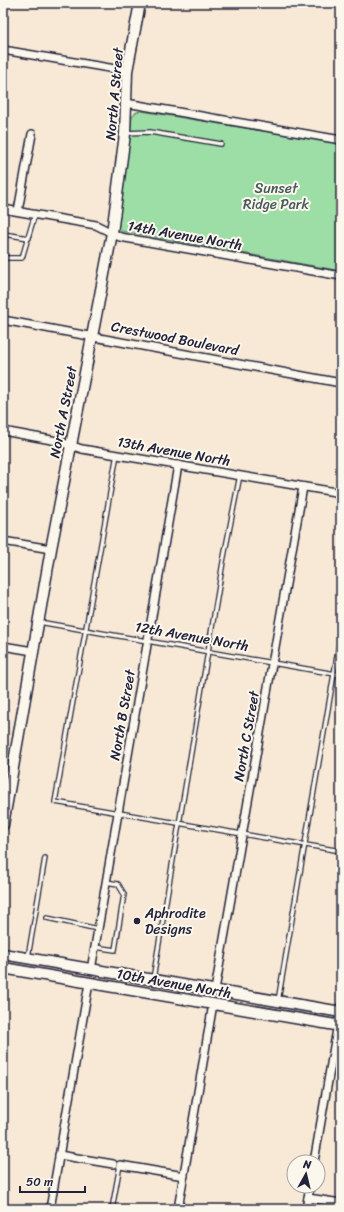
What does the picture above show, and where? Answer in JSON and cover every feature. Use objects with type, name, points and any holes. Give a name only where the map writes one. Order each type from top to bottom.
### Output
[{"type":"street","name":"North A Street","points":[[3,826],[6,793],[70,446],[112,233],[125,134],[127,71],[140,3]]},
{"type":"street","points":[[3,50],[127,71]]},
{"type":"street","points":[[126,103],[341,140]]},
{"type":"street","points":[[18,211],[32,134]]},
{"type":"street","name":"14th Avenue North","points":[[3,209],[96,225],[120,237],[341,276]]},
{"type":"street","name":"Crestwood Boulevard","points":[[3,320],[341,383]]},
{"type":"street","name":"13th Avenue North","points":[[3,431],[57,441],[70,446],[341,493]]},
{"type":"street","name":"North B Street","points":[[91,970],[178,465]]},
{"type":"street","name":"North C Street","points":[[215,990],[302,486]]},
{"type":"street","points":[[3,541],[51,549]]},
{"type":"street","points":[[3,646],[33,652]]},
{"type":"street","name":"10th Avenue North","points":[[3,954],[278,1001],[341,1010]]},
{"type":"street","name":"10th Avenue North","points":[[3,968],[339,1026]]},
{"type":"street","points":[[50,1209],[89,983]]},
{"type":"street","points":[[178,1209],[213,1004]]},
{"type":"street","points":[[315,1154],[341,1010]]},
{"type":"street","points":[[59,1155],[184,1176]]},
{"type":"street","points":[[306,1209],[309,1194]]},
{"type":"street","points":[[308,1198],[341,1203]]},
{"type":"lane","points":[[125,134],[150,132],[221,144]]},
{"type":"lane","points":[[3,258],[22,258],[35,214]]},
{"type":"lane","points":[[3,234],[29,238]]},
{"type":"lane","points":[[117,454],[55,802],[341,851]]},
{"type":"lane","points":[[153,980],[223,562],[240,475]]},
{"type":"lane","name":"12th Avenue North","points":[[38,622],[341,675]]},
{"type":"lane","points":[[278,1001],[341,634]]},
{"type":"lane","points":[[28,958],[46,858]]},
{"type":"lane","points":[[95,948],[115,950],[124,894],[118,884],[106,882]]},
{"type":"lane","points":[[47,918],[98,929]]},
{"type":"lane","points":[[112,1209],[116,1164]]},
{"type":"green space","name":"Sunset Ridge Park","points":[[141,111],[341,144],[341,271],[116,230],[132,117],[136,112]]},
{"type":"place","name":"Aphrodite Designs","points":[[137,921]]}]
